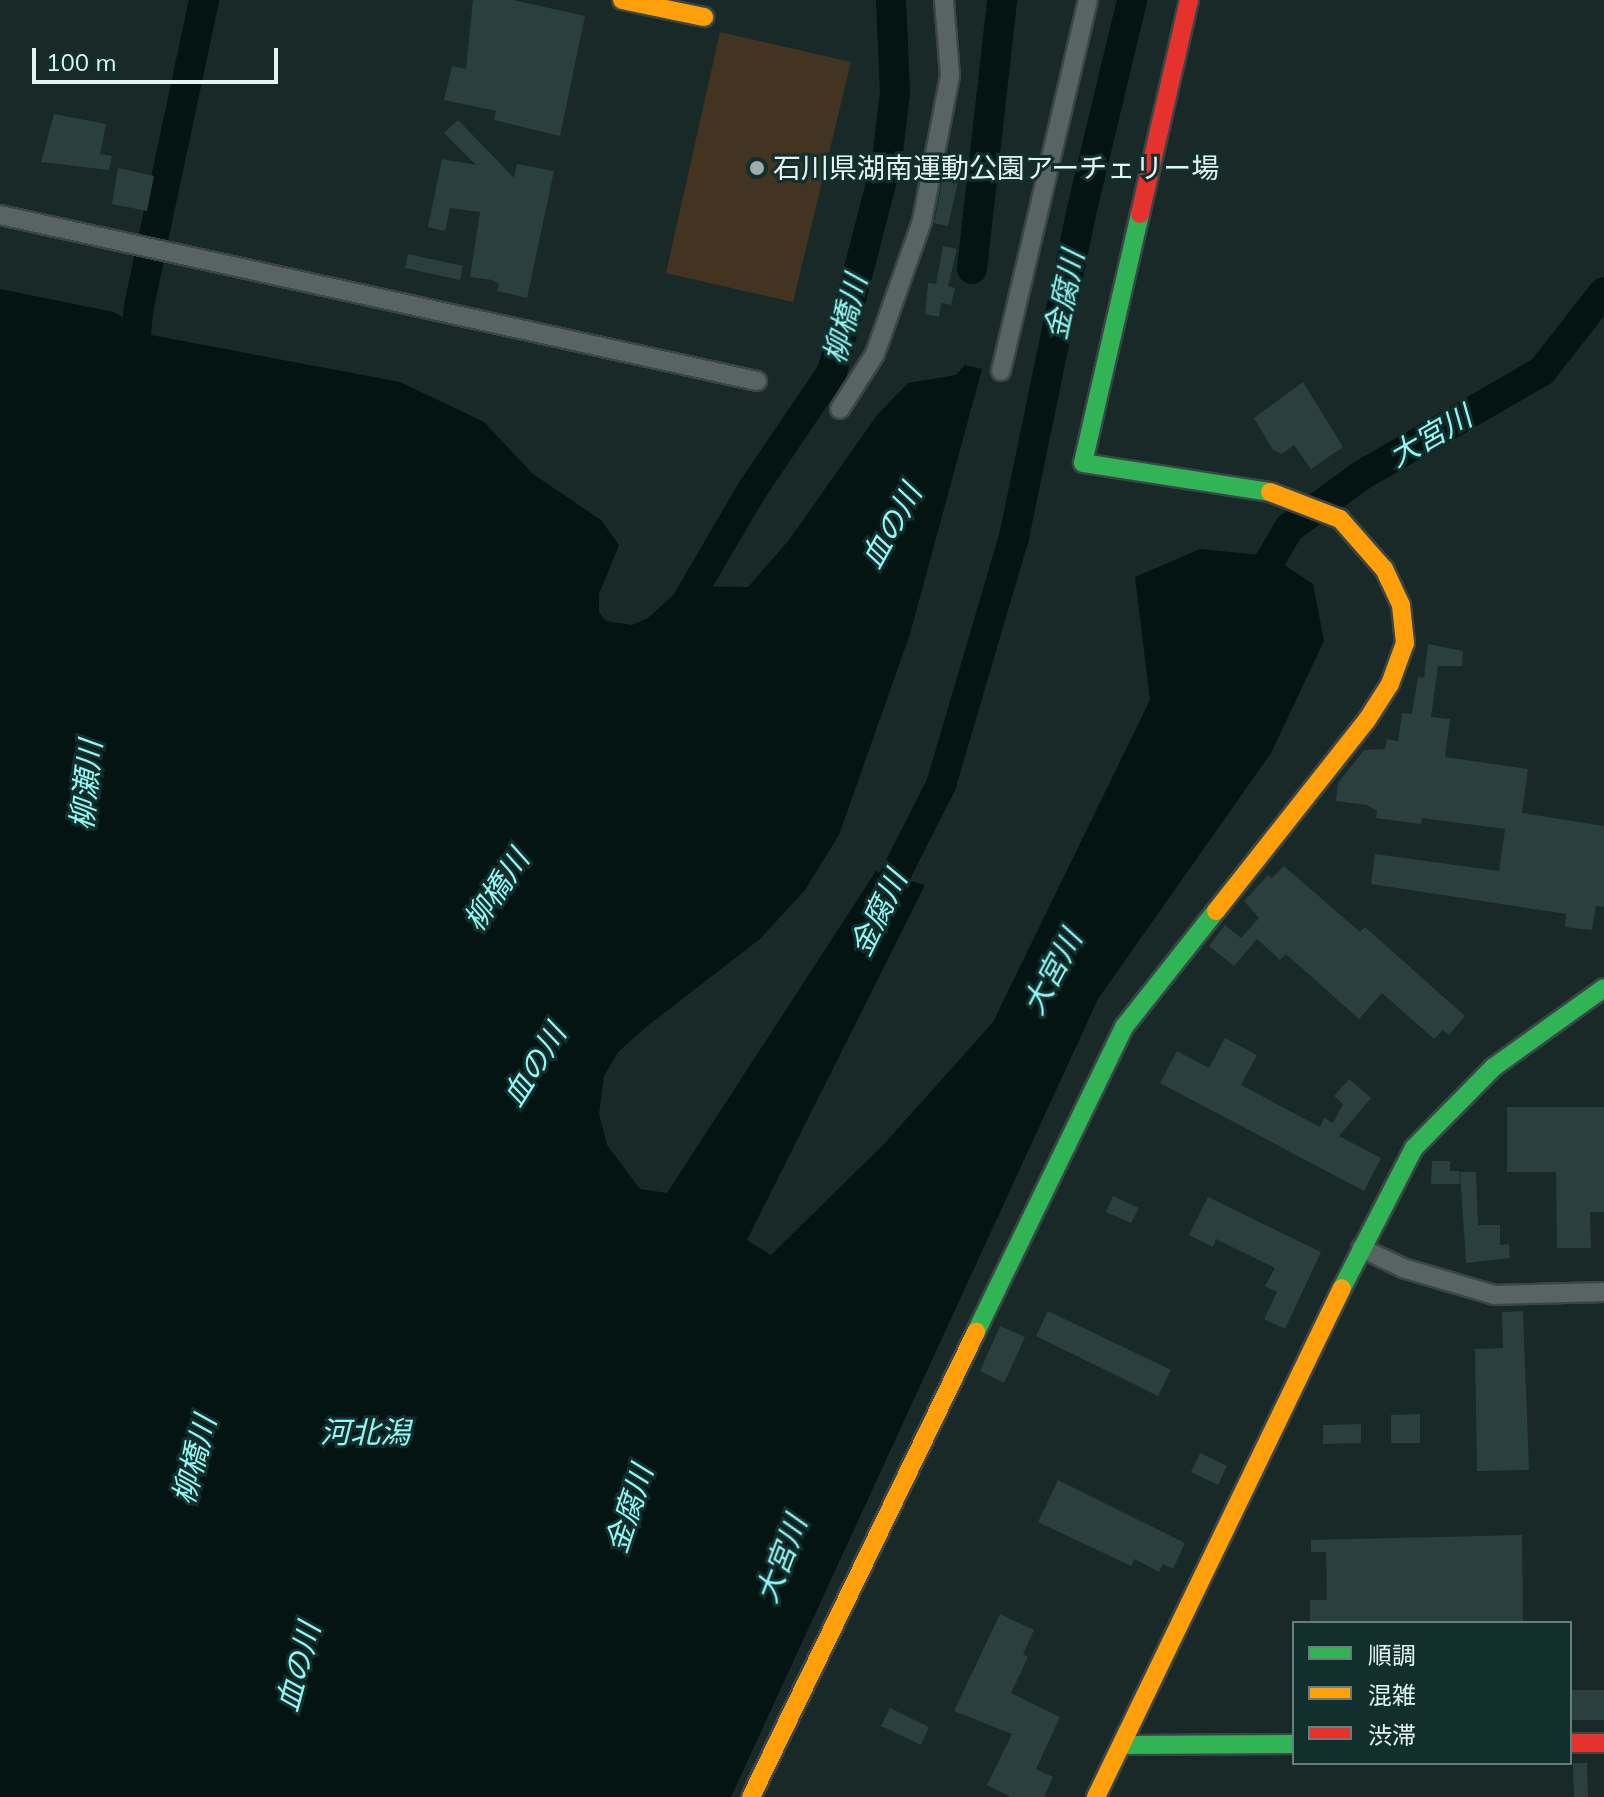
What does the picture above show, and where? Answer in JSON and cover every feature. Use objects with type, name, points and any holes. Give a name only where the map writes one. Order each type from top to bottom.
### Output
[{"type":"street","points":[[622,0],[704,17]]},
{"type":"street","points":[[840,409],[875,354],[922,221],[950,75],[944,0]]},
{"type":"street","points":[[1001,371],[1088,0]]},
{"type":"street","points":[[751,1797],[1124,1027],[1367,720],[1390,684],[1405,643],[1401,605],[1384,569],[1340,519],[1256,487],[1083,463],[1189,0]]},
{"type":"street","points":[[0,215],[166,255],[757,381]]},
{"type":"street","points":[[1096,1797],[1391,1186],[1448,1108],[1494,1067],[1604,988]]},
{"type":"street","points":[[1361,1248],[1403,1268],[1494,1295],[1604,1292]]},
{"type":"street","points":[[1572,1743],[1604,1743]]},
{"type":"street","points":[[1122,1745],[1292,1744]]},
{"type":"shaded area","name":"石川県湖南運動公園アーチェリー場","points":[[720,32],[851,62],[793,302],[666,273]]},
{"type":"water","name":"河北潟","points":[[0,289],[114,312],[151,335],[400,382],[484,422],[533,474],[601,520],[619,545],[599,594],[599,612],[606,621],[632,625],[648,618],[683,586],[748,587],[789,540],[877,415],[908,383],[956,375],[965,365],[982,369],[910,634],[839,835],[805,890],[760,939],[646,1027],[618,1052],[604,1076],[599,1114],[607,1145],[640,1189],[667,1193],[876,871],[925,885],[747,1240],[771,1255],[885,1143],[993,1022],[1150,700],[1135,577],[1200,549],[1271,556],[1313,584],[1324,641],[1271,753],[1098,999],[731,1797],[0,1797]]},
{"type":"building","points":[[473,0],[513,0],[585,16],[560,136],[494,120],[496,111],[444,100],[452,66],[466,69]]},
{"type":"building","points":[[54,114],[106,124],[100,154],[112,156],[109,170],[41,162]]},
{"type":"building","points":[[458,120],[514,178],[517,164],[554,171],[527,298],[497,291],[499,284],[492,280],[470,277],[480,212],[450,208],[445,231],[428,227],[442,159],[476,165],[444,133]]},
{"type":"building","points":[[947,156],[963,159],[948,226],[934,223]]},
{"type":"building","points":[[118,168],[154,176],[147,211],[112,204]]},
{"type":"building","points":[[943,246],[957,249],[948,286],[955,288],[951,305],[941,303],[939,317],[925,314],[928,283],[936,284]]},
{"type":"building","points":[[408,254],[463,266],[460,280],[405,268]]},
{"type":"building","points":[[1303,382],[1343,447],[1311,469],[1294,445],[1282,454],[1273,450],[1254,418]]},
{"type":"building","points":[[1428,644],[1463,651],[1462,666],[1438,666],[1431,717],[1450,719],[1445,757],[1528,769],[1522,813],[1604,826],[1604,907],[1596,906],[1592,930],[1565,927],[1566,914],[1371,884],[1375,854],[1499,871],[1505,829],[1422,818],[1421,824],[1376,818],[1377,811],[1367,805],[1336,801],[1338,783],[1364,750],[1385,749],[1387,739],[1398,741],[1402,713],[1412,714],[1418,677],[1424,678]]},
{"type":"building","points":[[1284,866],[1360,932],[1365,927],[1465,1016],[1449,1035],[1443,1030],[1434,1039],[1382,993],[1359,1019],[1286,954],[1280,960],[1257,939],[1234,966],[1209,946],[1225,925],[1241,938],[1259,918],[1244,901],[1268,875],[1272,878]]},
{"type":"building","points":[[1225,1038],[1257,1055],[1241,1085],[1320,1127],[1324,1118],[1333,1123],[1343,1104],[1334,1096],[1349,1079],[1371,1098],[1339,1136],[1381,1158],[1364,1191],[1160,1083],[1177,1051],[1209,1068]]},
{"type":"building","points":[[1507,1107],[1604,1107],[1604,1212],[1590,1212],[1591,1248],[1557,1248],[1556,1172],[1507,1172]]},
{"type":"building","points":[[1432,1161],[1450,1161],[1450,1171],[1459,1171],[1460,1184],[1431,1184]]},
{"type":"building","points":[[1460,1172],[1476,1172],[1478,1225],[1500,1225],[1500,1245],[1509,1244],[1510,1258],[1466,1263]]},
{"type":"building","points":[[1113,1196],[1139,1208],[1131,1223],[1106,1212]]},
{"type":"building","points":[[1208,1197],[1321,1252],[1285,1329],[1264,1319],[1277,1292],[1265,1286],[1275,1268],[1216,1239],[1213,1247],[1189,1235]]},
{"type":"building","points":[[1048,1311],[1171,1370],[1158,1396],[1036,1336]]},
{"type":"building","points":[[1523,1311],[1529,1470],[1477,1471],[1475,1349],[1503,1348],[1502,1312]]},
{"type":"building","points":[[1000,1326],[1025,1337],[1004,1383],[980,1371]]},
{"type":"building","points":[[1420,1414],[1420,1443],[1391,1443],[1391,1415]]},
{"type":"building","points":[[1361,1424],[1361,1443],[1323,1444],[1323,1425]]},
{"type":"building","points":[[1200,1453],[1227,1466],[1218,1485],[1191,1472]]},
{"type":"building","points":[[1058,1480],[1185,1543],[1173,1569],[1163,1564],[1159,1572],[1135,1559],[1131,1566],[1038,1522]]},
{"type":"building","points":[[1522,1535],[1523,1621],[1310,1621],[1310,1600],[1327,1600],[1326,1552],[1311,1552],[1311,1540]]},
{"type":"building","points":[[1000,1614],[1034,1630],[1023,1654],[1028,1657],[1011,1693],[1060,1717],[1036,1769],[1053,1777],[1044,1797],[1011,1797],[987,1785],[1012,1734],[954,1711]]},
{"type":"building","points":[[1572,1690],[1604,1690],[1604,1720],[1572,1720]]},
{"type":"building","points":[[890,1708],[929,1727],[921,1745],[881,1726]]},
{"type":"building","points":[[1573,1763],[1587,1763],[1588,1797],[1574,1797]]},
{"type":"waterway","name":"柳瀬川","points":[[132,368],[139,306],[204,0]]},
{"type":"waterway","name":"柳橋川","points":[[676,620],[752,490],[832,372],[887,161],[895,92],[891,0]]},
{"type":"waterway","name":"血の川","points":[[972,269],[1002,0]]},
{"type":"waterway","name":"金腐川","points":[[876,913],[941,785],[1014,537],[1081,213],[1132,0]]},
{"type":"waterway","name":"大宮川","points":[[1253,590],[1289,528],[1362,475],[1542,371],[1604,292]]},
{"type":"traffic: fast","points":[[1140,214],[1083,463],[1270,492]]},
{"type":"traffic: fast","points":[[976,1332],[1124,1027],[1216,911]]},
{"type":"traffic: fast","points":[[1342,1288],[1414,1148],[1494,1067],[1604,988]]},
{"type":"traffic: fast","points":[[1122,1745],[1292,1744]]},
{"type":"traffic: slow","points":[[622,0],[704,17]]},
{"type":"traffic: slow","points":[[1216,911],[1367,720],[1390,684],[1405,643],[1401,605],[1384,569],[1340,519],[1270,492]]},
{"type":"traffic: slow","points":[[1096,1797],[1342,1288]]},
{"type":"traffic: slow","points":[[751,1797],[976,1332]]},
{"type":"traffic: jam","points":[[1140,214],[1189,0]]},
{"type":"traffic: jam","points":[[1572,1743],[1604,1743]]},
{"type":"place","name":"石川県湖南運動公園アーチェリー場","points":[[757,168]]}]
